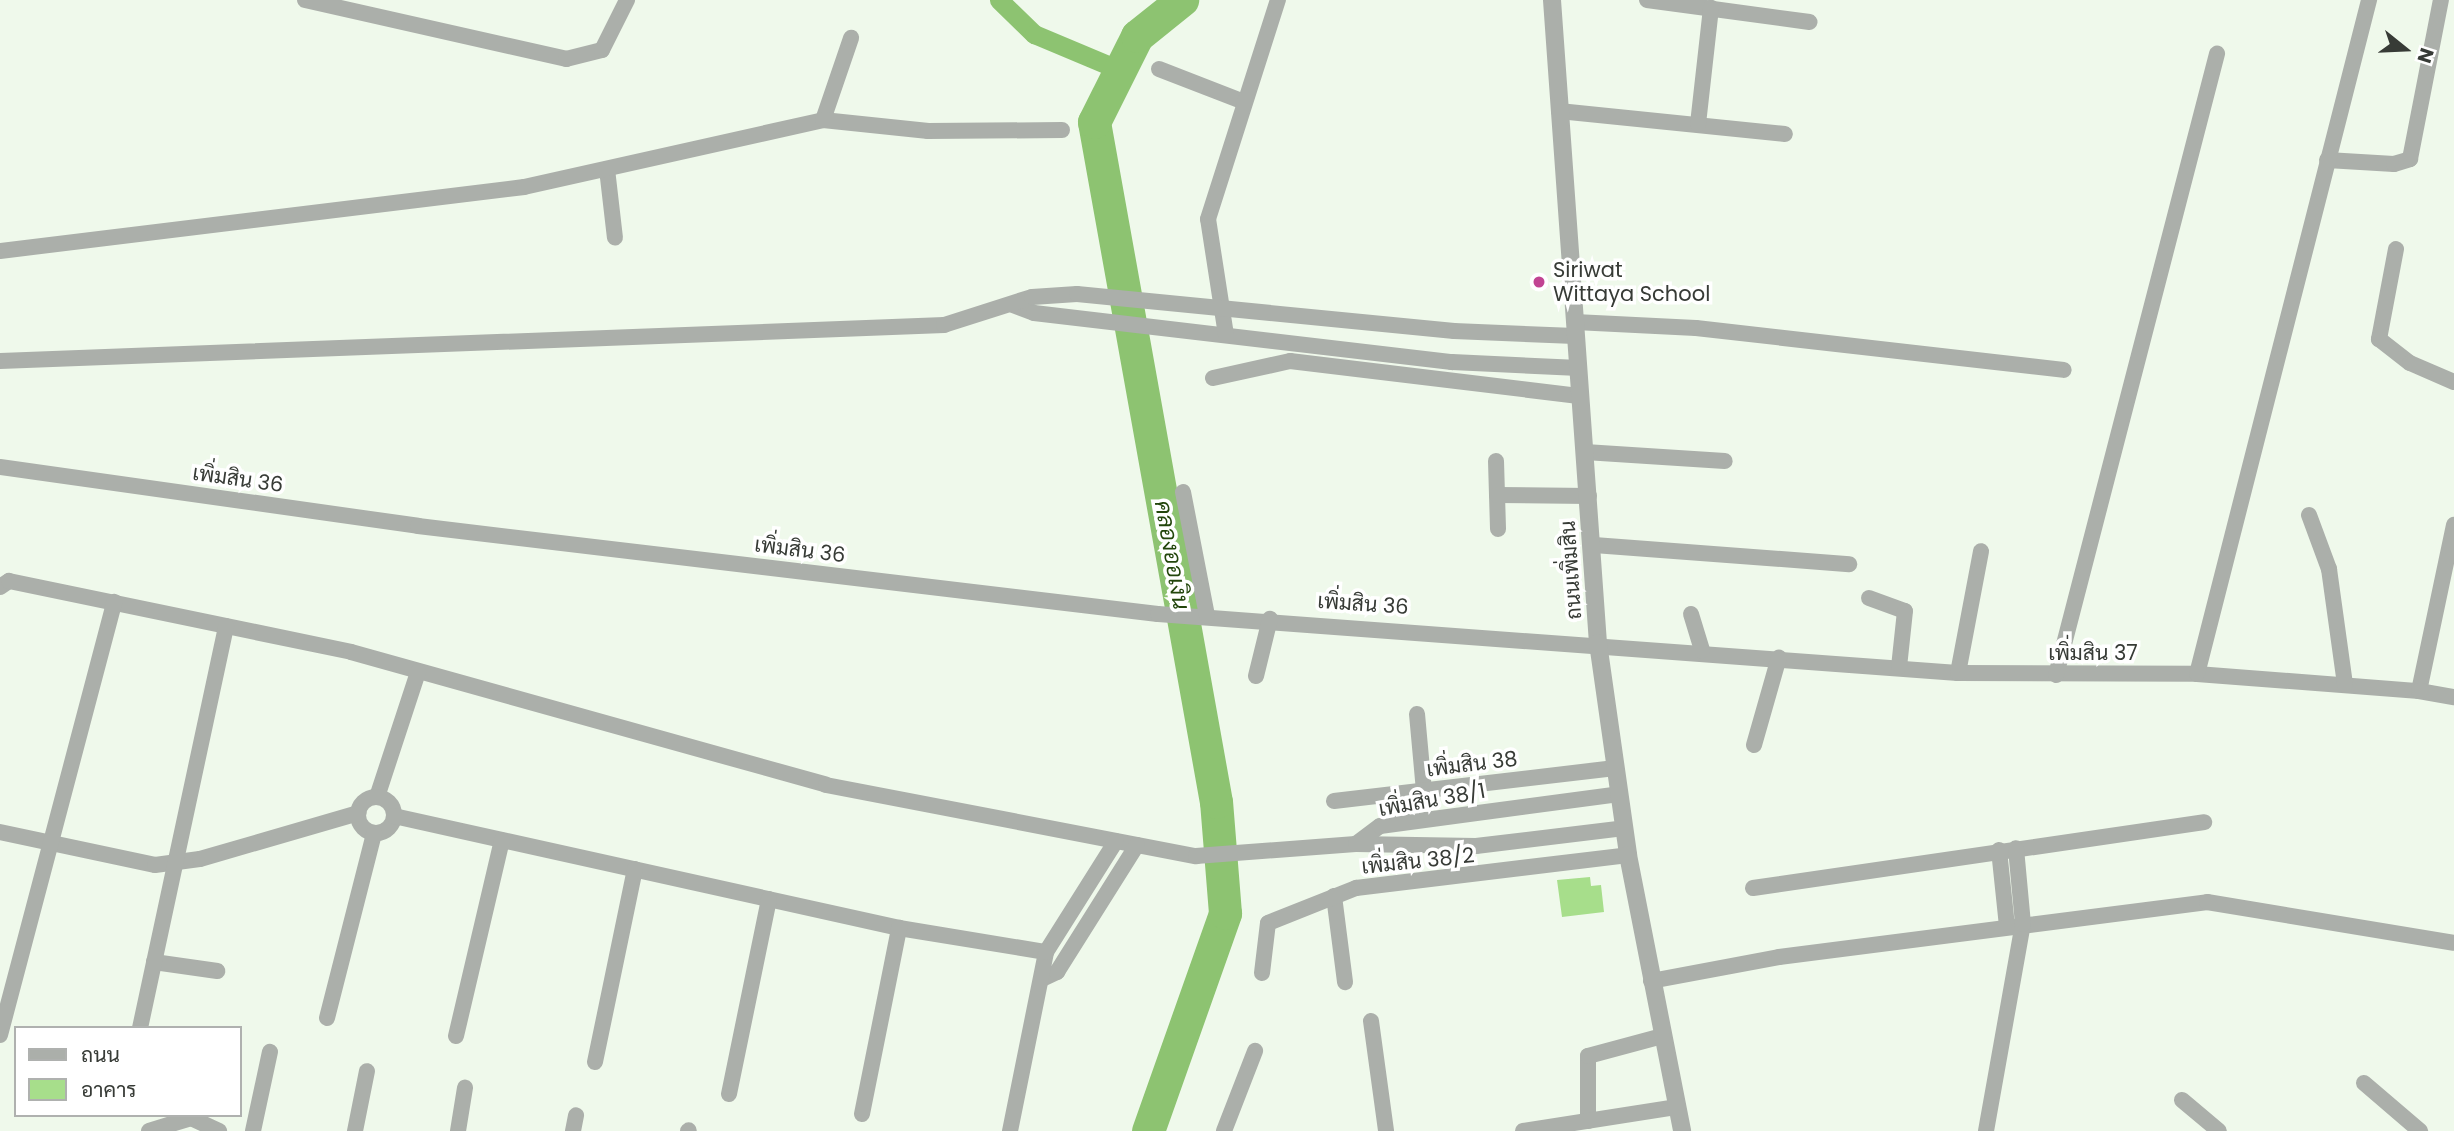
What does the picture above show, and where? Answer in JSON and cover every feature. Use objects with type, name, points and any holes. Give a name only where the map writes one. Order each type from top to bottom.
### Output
[{"type":"street","points":[[305,0],[566,59],[601,50],[627,0]]},
{"type":"street","points":[[1226,335],[1225,308],[1208,219],[1278,0]]},
{"type":"street","name":"ถนนเพิ่มสิน","points":[[1552,0],[1575,329],[1594,545],[1598,643],[1628,855],[1682,1131]]},
{"type":"street","points":[[1647,0],[1810,22]]},
{"type":"street","points":[[2197,674],[2369,0]]},
{"type":"street","points":[[2327,160],[2394,164],[2410,159],[2441,0]]},
{"type":"street","points":[[1698,124],[1711,8]]},
{"type":"street","points":[[823,120],[851,38]]},
{"type":"street","points":[[2056,675],[2217,54]]},
{"type":"street","points":[[1158,69],[1244,102]]},
{"type":"street","points":[[1559,111],[1785,134]]},
{"type":"street","points":[[0,251],[524,187],[823,120],[928,131],[1062,130]]},
{"type":"street","points":[[607,169],[615,238]]},
{"type":"street","points":[[2396,249],[2379,339],[2410,363],[2454,382]]},
{"type":"street","points":[[0,361],[944,325],[1013,305],[1077,294],[1454,331],[1723,330],[2064,370]]},
{"type":"street","points":[[1013,305],[1174,329],[1452,362],[1579,368]]},
{"type":"street","points":[[1213,378],[1290,361],[1581,396]]},
{"type":"street","points":[[1585,452],[1725,461]]},
{"type":"street","points":[[1496,461],[1498,529]]},
{"type":"street","name":"เพิ่มสิน 36","points":[[0,467],[418,526],[1158,614],[1598,643]]},
{"type":"street","points":[[1183,492],[1205,616]]},
{"type":"street","points":[[1497,495],[1588,496]]},
{"type":"street","points":[[2309,515],[2329,569],[2345,685]]},
{"type":"street","points":[[2419,691],[2454,525]]},
{"type":"street","points":[[1594,545],[1849,564]]},
{"type":"street","points":[[1958,673],[1980,551]]},
{"type":"street","points":[[0,586],[9,581],[226,626],[418,672],[826,785],[1137,845],[1196,856],[1271,853],[1356,844]]},
{"type":"street","points":[[1869,598],[1905,611],[1899,667]]},
{"type":"street","points":[[0,1035],[54,843],[114,603]]},
{"type":"street","points":[[1691,614],[1702,650]]},
{"type":"street","points":[[1256,676],[1270,620]]},
{"type":"street","points":[[140,1026],[226,626]]},
{"type":"street","name":"เพิ่มสิน 37","points":[[1598,643],[1958,673],[2197,674],[2419,691],[2454,697]]},
{"type":"street","points":[[1754,745],[1779,657]]},
{"type":"street","points":[[377,797],[418,672]]},
{"type":"street","points":[[1417,714],[1424,791]]},
{"type":"street","name":"เพิ่มสิน 38","points":[[1334,801],[1615,768]]},
{"type":"street","name":"เพิ่มสิน 38/1","points":[[1356,844],[1380,826],[1619,794]]},
{"type":"street","points":[[377,797],[389,803],[394,816],[387,828],[374,833],[362,827],[358,813],[364,801],[377,797]]},
{"type":"street","points":[[0,832],[155,865],[176,862],[358,813]]},
{"type":"street","points":[[394,816],[899,928],[1046,952]]},
{"type":"street","points":[[1434,818],[1435,847]]},
{"type":"street","points":[[1753,888],[2204,822]]},
{"type":"street","name":"เพิ่มสิน 38/1","points":[[1356,844],[1435,847],[1624,828]]},
{"type":"street","points":[[327,1018],[374,833]]},
{"type":"street","points":[[456,1035],[502,840]]},
{"type":"street","points":[[1010,1131],[1046,952],[1116,841]]},
{"type":"street","points":[[1042,979],[1057,972],[1137,845]]},
{"type":"street","points":[[1986,1131],[2015,925],[2007,849]]},
{"type":"street","name":"เพิ่มสิน 38/2","points":[[1262,973],[1268,923],[1334,895],[1628,855]]},
{"type":"street","points":[[595,1062],[635,869]]},
{"type":"street","points":[[1334,895],[1345,982]]},
{"type":"street","points":[[729,1094],[769,899]]},
{"type":"street","points":[[1651,981],[2015,925],[2207,902],[2454,943]]},
{"type":"street","points":[[862,1114],[899,928]]},
{"type":"street","points":[[154,962],[217,971]]},
{"type":"street","points":[[1371,1021],[1386,1131]]},
{"type":"street","points":[[1588,1121],[1588,1056],[1662,1036]]},
{"type":"street","points":[[1224,1131],[1255,1051]]},
{"type":"street","points":[[253,1131],[270,1052]]},
{"type":"street","points":[[355,1131],[367,1071]]},
{"type":"street","points":[[2364,1083],[2420,1131]]},
{"type":"street","points":[[457,1131],[465,1088]]},
{"type":"street","points":[[2182,1100],[2219,1131]]},
{"type":"street","points":[[1523,1131],[1677,1107]]},
{"type":"street","points":[[151,1125],[191,1118],[219,1131]]},
{"type":"building","points":[[1590,877],[1591,886],[1601,885],[1604,912],[1562,917],[1557,880]]},
{"type":"waterway","points":[[999,0],[1034,34],[1120,70]]},
{"type":"waterway","name":"คลองออเงิน","points":[[1148,1131],[1225,913],[1216,802],[1094,122],[1137,36],[1182,0]]},
{"type":"place","name":"Siriwat Wittaya School","points":[[1539,282]]}]
